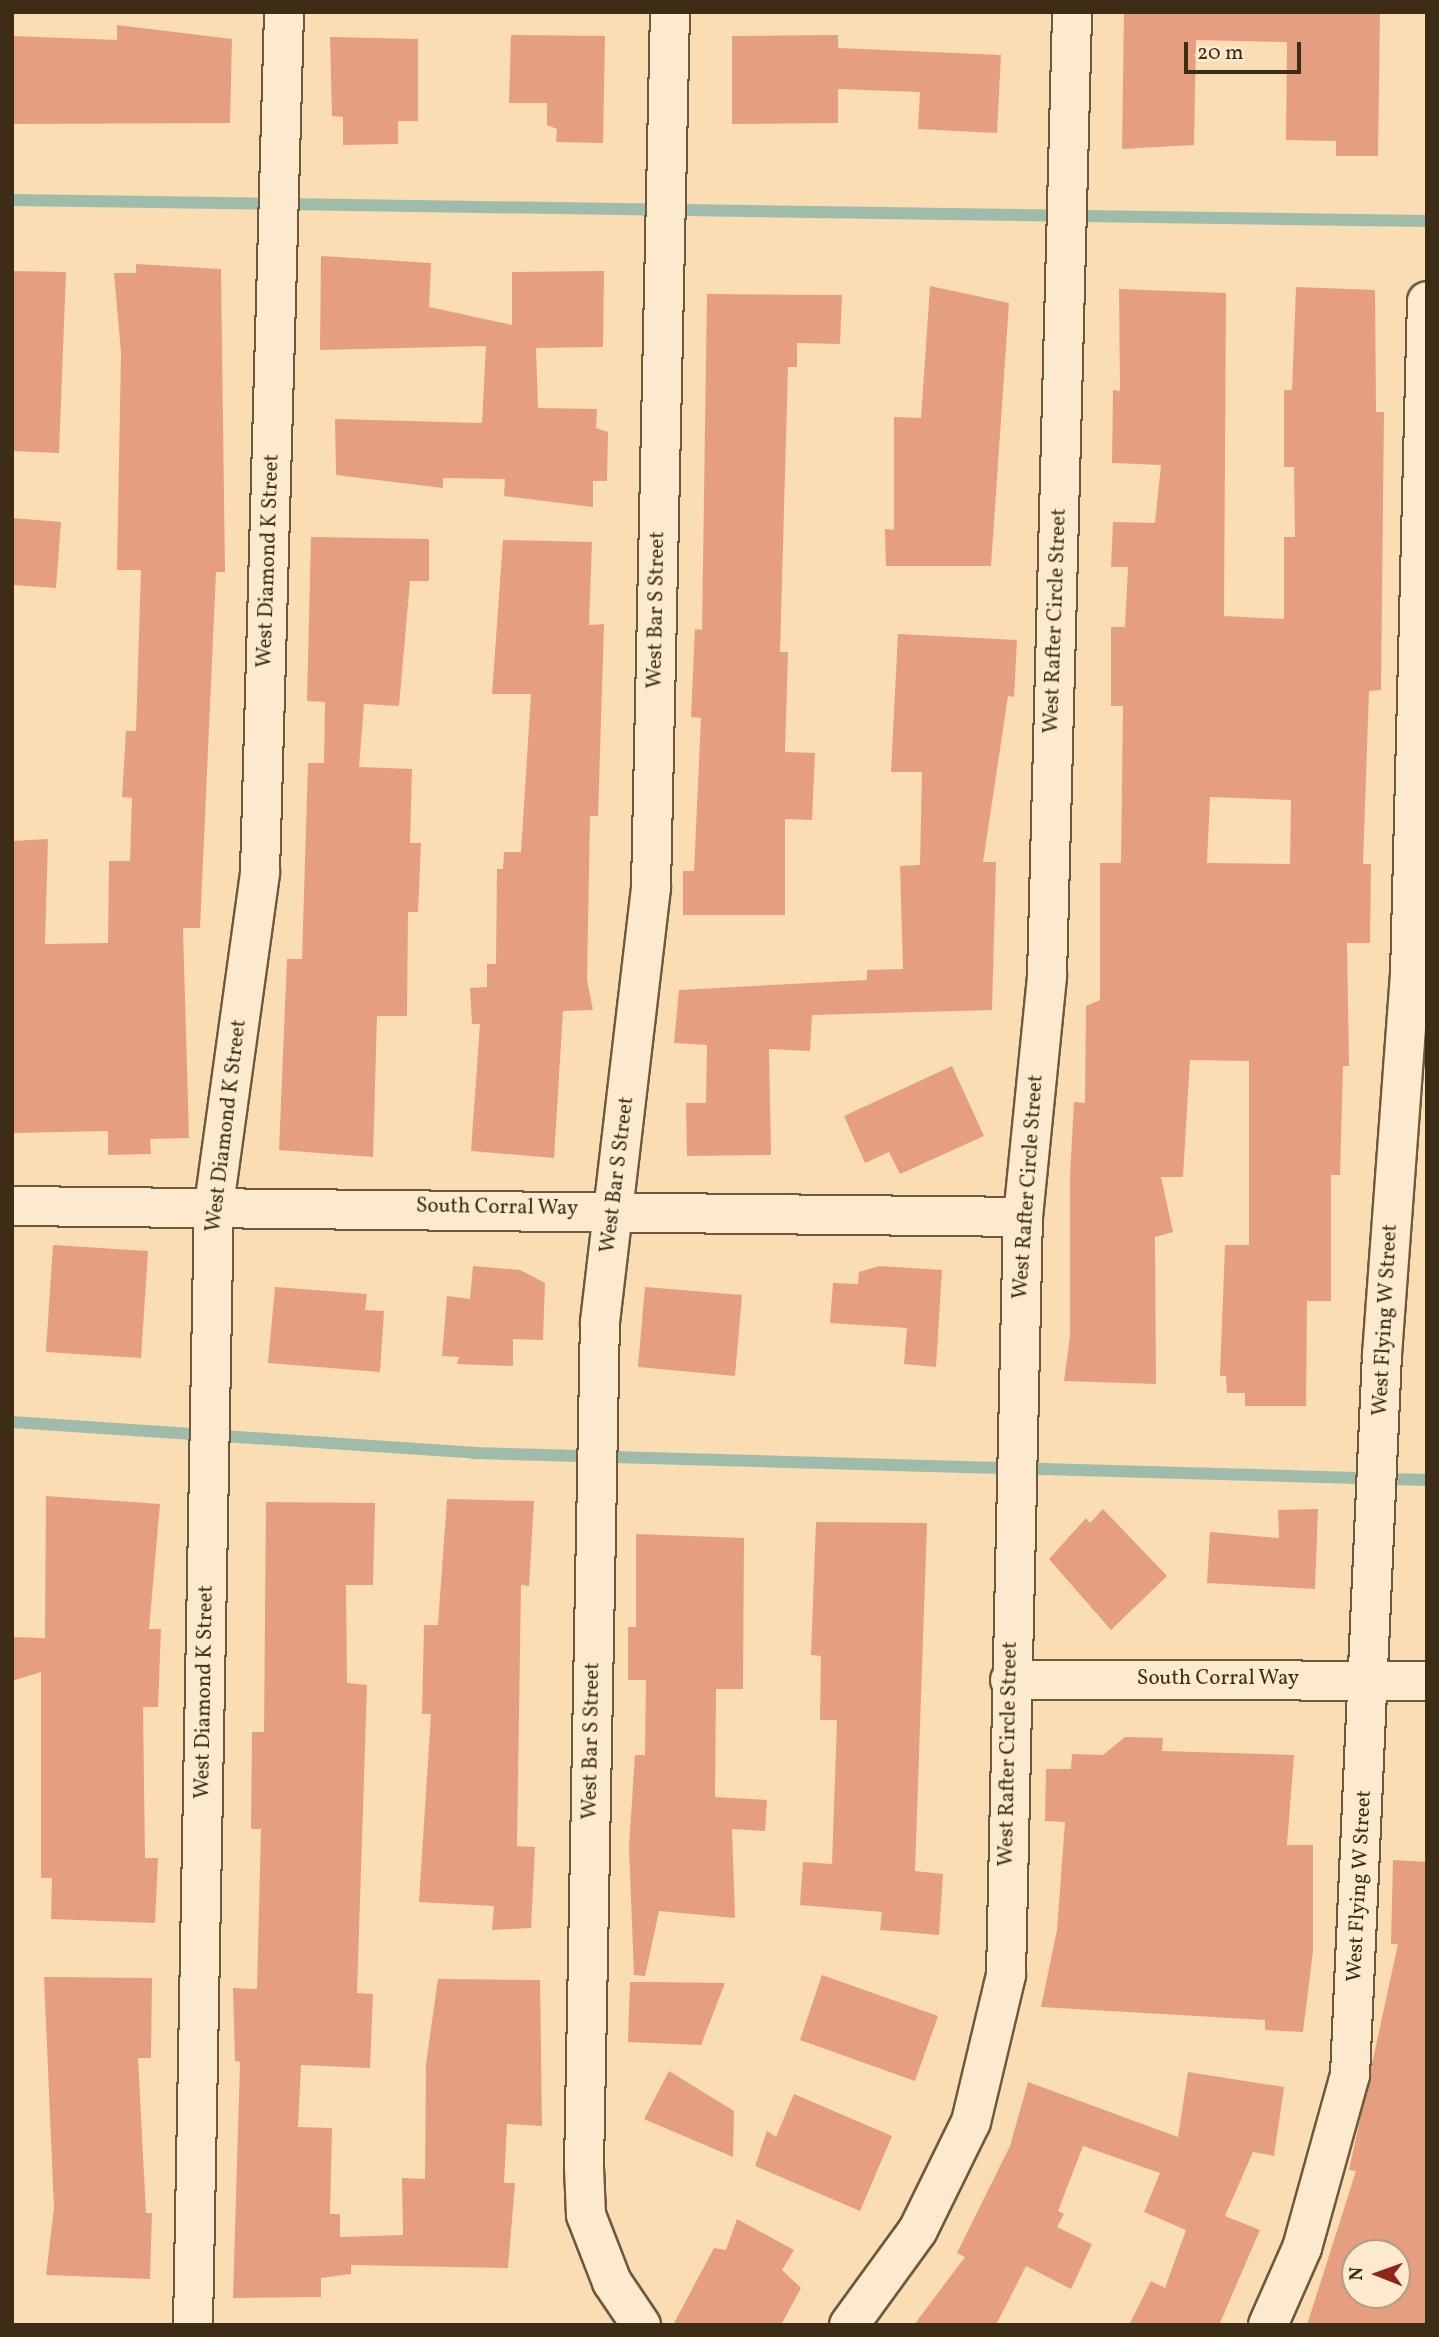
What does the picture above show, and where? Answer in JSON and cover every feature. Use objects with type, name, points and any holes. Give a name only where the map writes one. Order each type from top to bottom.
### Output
[{"type":"street","name":"West Diamond K Street","points":[[193,2325],[214,1205],[260,872],[284,12]]},
{"type":"street","name":"West Bar S Street","points":[[641,2325],[612,2282],[586,2215],[584,2167],[600,1322],[651,888],[670,12]]},
{"type":"street","name":"West Rafter Circle Street","points":[[849,2325],[918,2230],[971,2122],[1006,1975],[1010,1680],[1023,1217],[1047,976],[1072,12]]},
{"type":"street","name":"West Flying W Street","points":[[1268,2325],[1302,2248],[1350,2075],[1371,1679],[1382,1355],[1410,976],[1427,301]]},
{"type":"street","name":"South Corral Way","points":[[12,1206],[614,1209],[1023,1217]]},
{"type":"street","name":"South Corral Way","points":[[1010,1680],[1427,1681]]},
{"type":"building","points":[[1124,12],[1380,12],[1378,156],[1336,156],[1336,141],[1286,140],[1287,42],[1196,40],[1194,145],[1122,149]]},
{"type":"building","points":[[117,25],[232,39],[230,123],[12,124],[12,36],[117,40]]},
{"type":"building","points":[[511,35],[605,36],[603,143],[556,142],[557,129],[547,125],[547,103],[509,103]]},
{"type":"building","points":[[838,35],[838,48],[1001,55],[997,133],[918,129],[920,92],[838,89],[838,123],[732,124],[732,36]]},
{"type":"building","points":[[330,37],[418,39],[418,121],[398,121],[398,144],[343,145],[343,117],[332,116]]},
{"type":"building","points":[[321,256],[431,263],[429,307],[512,325],[512,272],[604,271],[603,347],[536,348],[538,408],[597,409],[596,428],[608,432],[607,481],[593,481],[593,507],[504,496],[505,479],[443,478],[443,488],[336,475],[335,419],[482,423],[486,346],[320,350]]},
{"type":"building","points":[[136,264],[221,269],[225,572],[216,572],[200,928],[183,928],[189,1138],[150,1139],[151,1154],[108,1155],[108,1131],[12,1133],[12,841],[48,839],[45,944],[108,943],[109,861],[130,861],[132,798],[122,797],[126,731],[136,731],[141,570],[117,570],[121,353],[114,273],[136,273]]},
{"type":"building","points":[[12,271],[66,272],[59,453],[12,451]]},
{"type":"building","points":[[930,286],[1009,303],[991,566],[886,566],[885,529],[894,530],[894,417],[921,418]]},
{"type":"building","points":[[1296,287],[1375,290],[1376,412],[1384,412],[1381,690],[1369,691],[1363,864],[1371,864],[1370,943],[1347,943],[1349,1066],[1343,1066],[1340,1175],[1331,1175],[1331,1301],[1307,1301],[1306,1406],[1245,1406],[1245,1393],[1227,1393],[1226,1376],[1220,1376],[1225,1245],[1249,1245],[1249,1061],[1190,1060],[1183,1177],[1161,1177],[1173,1232],[1155,1237],[1156,1384],[1064,1381],[1070,1336],[1070,1177],[1074,1102],[1085,1103],[1086,1006],[1100,1000],[1100,863],[1121,863],[1123,706],[1111,706],[1111,627],[1125,627],[1128,567],[1111,567],[1113,522],[1155,523],[1161,465],[1112,463],[1113,390],[1120,391],[1119,289],[1226,293],[1224,616],[1284,619],[1284,537],[1295,537],[1294,467],[1284,467],[1284,390],[1292,390]],"holes":[[[1210,797],[1291,800],[1290,864],[1207,863]]]},
{"type":"building","points":[[707,294],[842,295],[840,344],[797,343],[797,367],[788,367],[780,652],[788,652],[785,752],[815,753],[812,820],[785,819],[785,915],[683,915],[683,871],[694,871],[701,718],[691,717],[695,629],[702,630]]},
{"type":"building","points":[[12,518],[61,522],[56,588],[12,585]]},
{"type":"building","points":[[311,537],[429,539],[429,581],[410,581],[399,706],[364,704],[359,767],[412,769],[410,843],[421,843],[418,912],[408,912],[407,1016],[377,1016],[373,1157],[279,1150],[287,959],[302,959],[308,763],[324,763],[325,702],[307,701]]},
{"type":"building","points":[[503,540],[592,542],[589,625],[604,624],[598,816],[590,816],[587,980],[593,1010],[563,1011],[554,1158],[471,1151],[480,1024],[472,1024],[470,988],[487,987],[487,964],[496,964],[497,869],[503,869],[504,852],[521,852],[531,694],[492,694]]},
{"type":"building","points":[[898,634],[1017,640],[1014,697],[1008,696],[983,862],[996,862],[992,1010],[812,1015],[810,1051],[769,1049],[771,1155],[687,1156],[686,1103],[706,1103],[707,1045],[674,1043],[679,990],[867,980],[867,970],[903,969],[900,866],[920,865],[922,772],[891,772]]},
{"type":"building","points":[[952,1066],[984,1136],[900,1174],[889,1152],[865,1163],[844,1116]]},
{"type":"building","points":[[53,1245],[148,1251],[141,1358],[46,1352]]},
{"type":"building","points":[[473,1266],[520,1270],[545,1283],[543,1340],[513,1339],[513,1366],[457,1364],[459,1357],[442,1356],[447,1296],[470,1299]]},
{"type":"building","points":[[879,1266],[942,1270],[936,1367],[904,1364],[907,1328],[830,1323],[833,1283],[858,1284],[859,1272]]},
{"type":"building","points":[[275,1287],[367,1294],[365,1310],[384,1311],[380,1372],[268,1363]]},
{"type":"building","points":[[645,1287],[742,1295],[735,1376],[638,1367]]},
{"type":"building","points":[[46,1496],[160,1504],[149,1629],[161,1629],[158,1707],[143,1707],[145,1858],[158,1858],[155,1923],[51,1919],[52,1878],[41,1878],[41,1672],[12,1681],[12,1637],[45,1638]]},
{"type":"building","points":[[447,1499],[534,1501],[529,1586],[521,1585],[517,1846],[535,1847],[531,1928],[492,1930],[494,1906],[419,1902],[431,1714],[422,1714],[424,1625],[438,1625]]},
{"type":"building","points":[[266,1502],[375,1503],[373,1585],[346,1585],[347,1683],[367,1685],[357,1993],[373,1994],[370,2068],[301,2065],[298,2127],[332,2128],[330,2214],[340,2214],[340,2237],[403,2235],[402,2178],[425,2179],[426,2064],[438,1979],[540,1980],[542,2126],[507,2124],[504,2183],[515,2183],[508,2268],[351,2265],[351,2274],[321,2278],[321,2297],[233,2298],[240,2062],[235,2061],[233,1988],[257,1989],[261,1829],[251,1829],[252,1732],[264,1732]]},
{"type":"building","points":[[1103,1509],[1167,1576],[1111,1630],[1049,1559],[1086,1518],[1090,1523]]},
{"type":"building","points":[[1318,1509],[1315,1589],[1207,1583],[1210,1532],[1279,1538],[1278,1510]]},
{"type":"building","points":[[816,1522],[927,1523],[915,1871],[943,1874],[939,1935],[880,1930],[882,1912],[800,1905],[803,1862],[832,1864],[837,1720],[820,1720],[821,1656],[811,1655]]},
{"type":"building","points":[[636,1534],[744,1538],[743,1689],[716,1689],[715,1797],[767,1800],[765,1831],[732,1829],[735,1918],[659,1911],[645,1976],[634,1975],[629,1847],[635,1755],[645,1755],[646,1680],[628,1680],[628,1627],[636,1627]]},
{"type":"building","points":[[1125,1737],[1163,1738],[1162,1751],[1294,1755],[1287,1845],[1313,1845],[1313,1951],[1303,2032],[1265,2030],[1265,2020],[1041,2007],[1057,1930],[1065,1822],[1045,1821],[1046,1769],[1071,1769],[1072,1754],[1103,1755]]},
{"type":"building","points":[[1393,1860],[1427,1862],[1427,2325],[1307,2325],[1356,2171],[1349,2170],[1398,1944],[1391,1944]]},
{"type":"building","points":[[822,1975],[938,2016],[915,2081],[800,2040]]},
{"type":"building","points":[[44,1977],[152,1978],[151,2058],[138,2058],[146,2213],[152,2213],[150,2279],[46,2275],[54,2208]]},
{"type":"building","points":[[630,1982],[725,1983],[701,2045],[628,2042]]},
{"type":"building","points":[[669,2071],[734,2111],[733,2157],[644,2119]]},
{"type":"building","points":[[1188,2072],[1284,2087],[1274,2156],[1253,2152],[1225,2216],[1260,2230],[1219,2325],[1129,2325],[1151,2281],[1165,2288],[1186,2230],[1144,2212],[1160,2173],[1083,2146],[1058,2211],[1064,2214],[1057,2227],[1092,2244],[1071,2289],[1026,2266],[996,2325],[914,2325],[965,2257],[957,2253],[1010,2146],[1028,2082],[1178,2137]]},
{"type":"building","points":[[794,2094],[892,2136],[860,2211],[755,2166],[767,2131],[776,2137]]},
{"type":"building","points":[[737,2219],[794,2250],[782,2270],[801,2288],[781,2325],[673,2325],[714,2248],[726,2250]]},
{"type":"waterway","points":[[12,200],[1427,221]]},
{"type":"waterway","points":[[12,1422],[473,1453],[1427,1480]]}]
